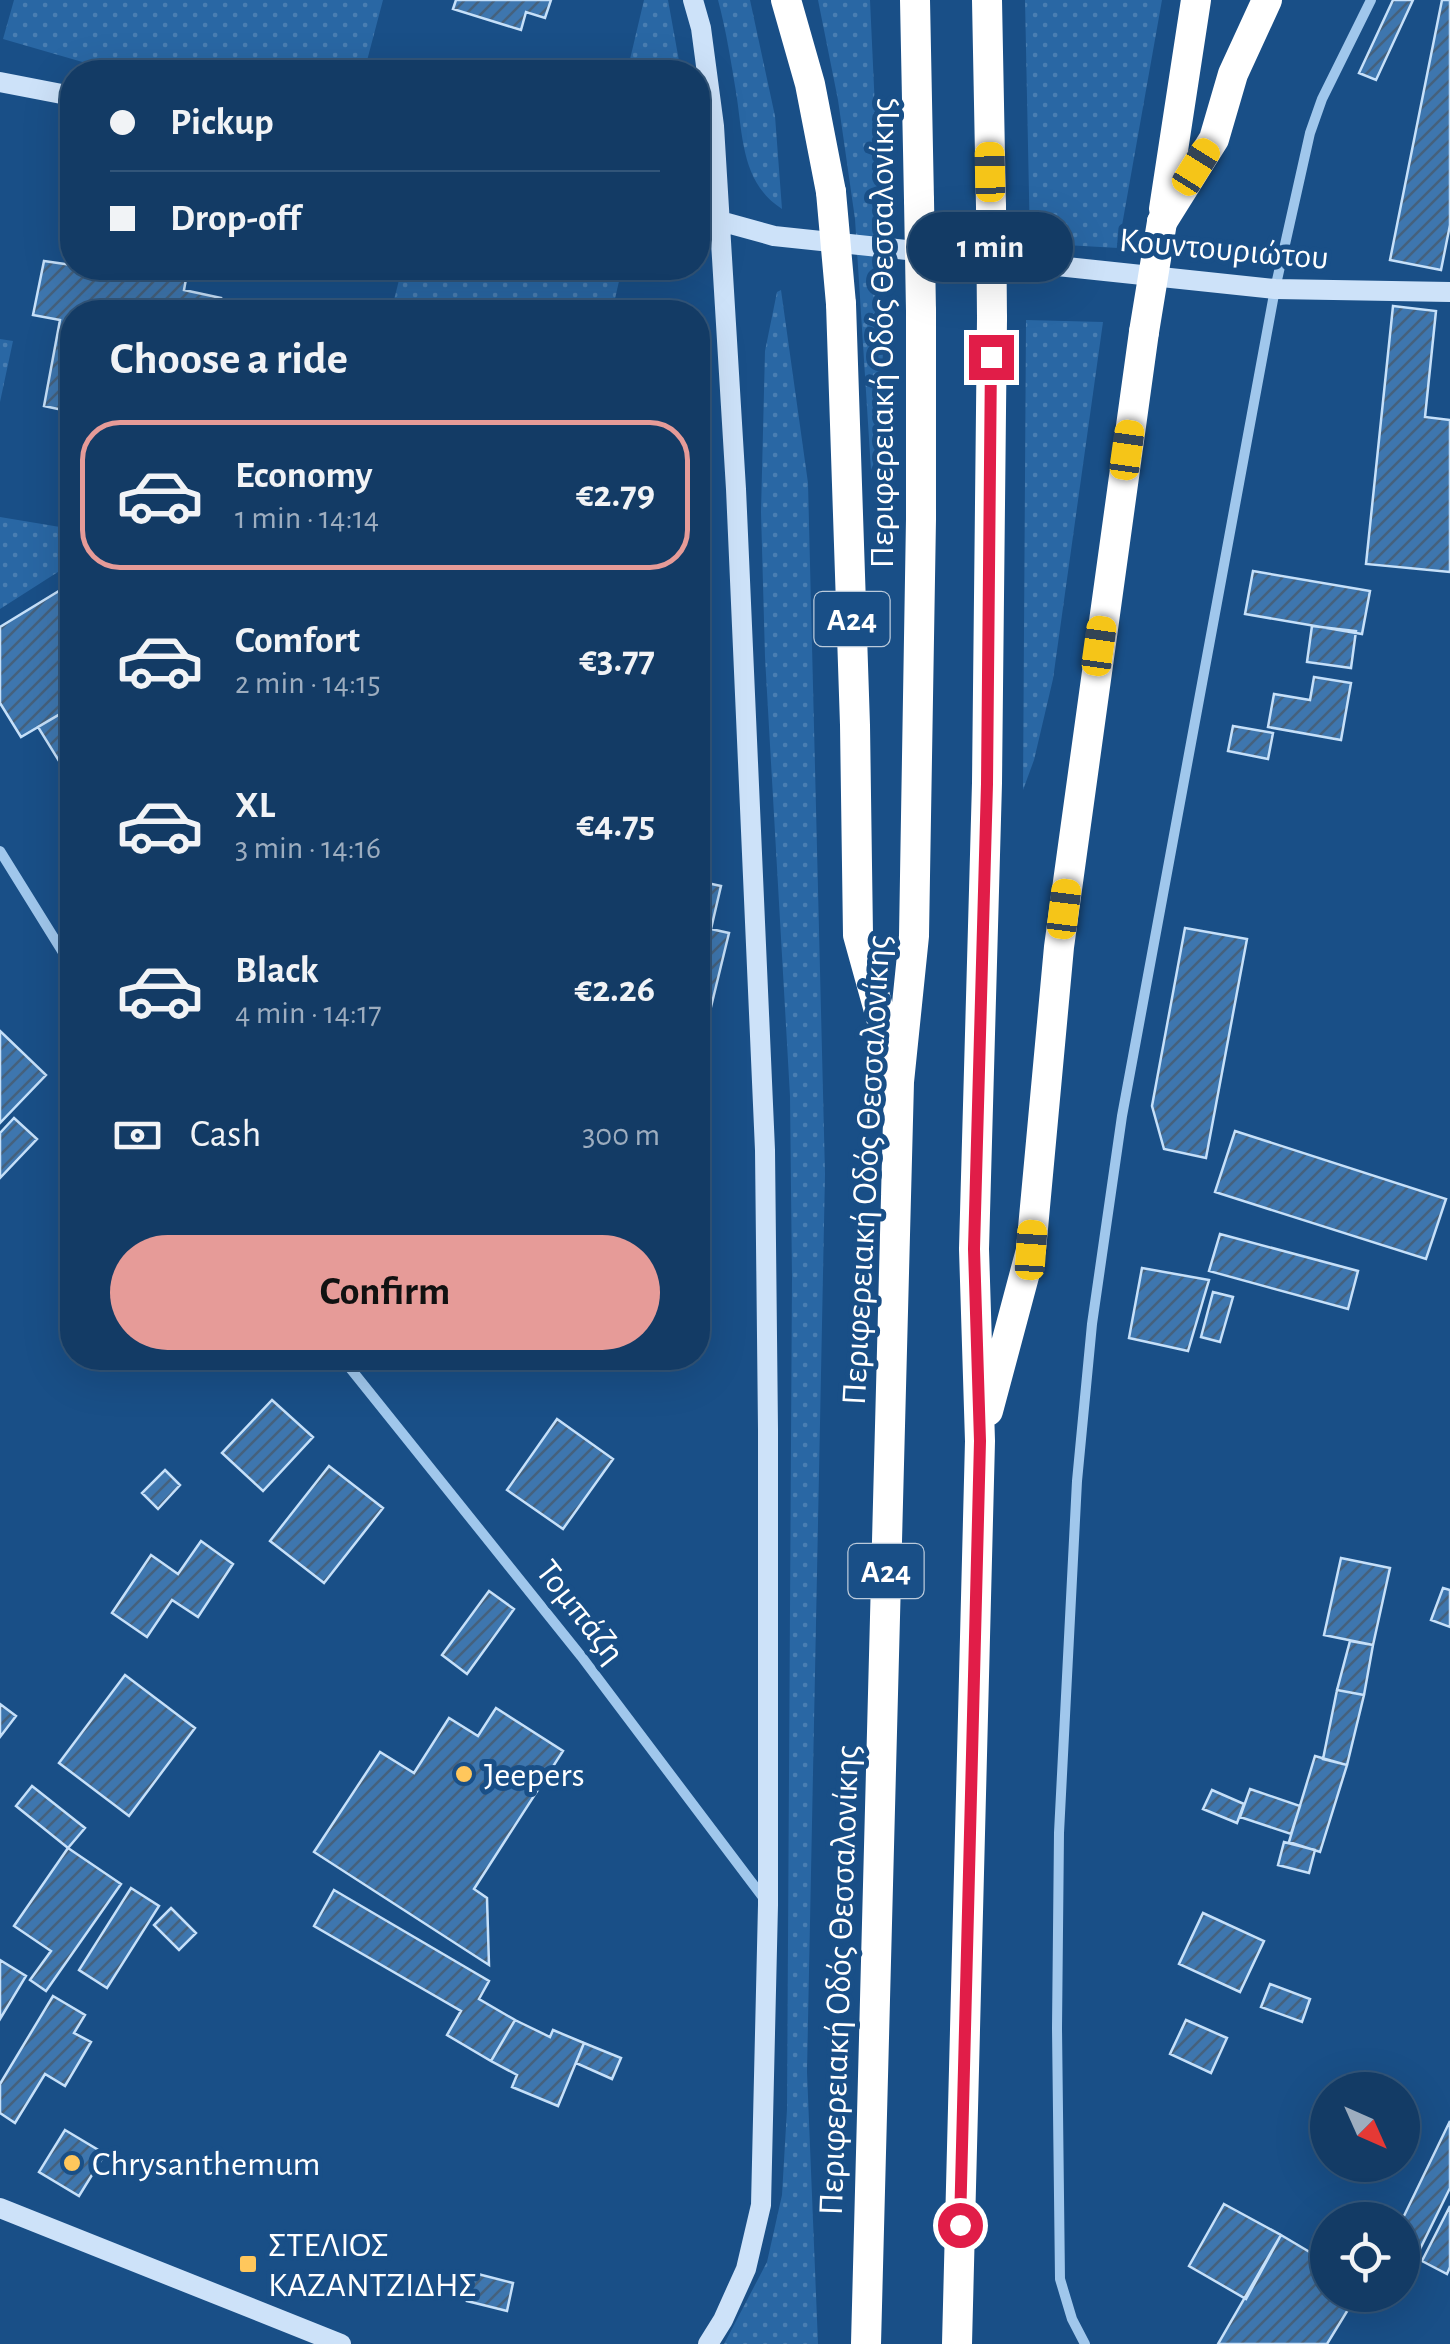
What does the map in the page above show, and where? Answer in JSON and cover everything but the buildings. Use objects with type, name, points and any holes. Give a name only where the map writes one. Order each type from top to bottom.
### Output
[{"type":"highway","name":"Α24","points":[[786,0],[810,84],[830,192],[840,304],[852,591],[858,935],[899,1082]]},
{"type":"highway","name":"Περιφερειακή Οδός Θεσσαλονίκης","points":[[866,2344],[899,1082],[914,936],[922,519],[915,0]]},
{"type":"highway","points":[[980,1441],[974,1249],[987,784],[992,318],[987,0]]},
{"type":"highway","name":"Α24","points":[[957,2344],[980,1441],[1031,1250],[1061,928],[1144,332],[1196,0]]},
{"type":"highway","points":[[1162,222],[1214,140],[1233,74],[1267,0]]},
{"type":"street","points":[[693,0],[705,60]]},
{"type":"street","points":[[1085,2344],[1072,2320],[1060,2279],[1057,2028],[1059,1833],[1086,1383],[1122,1116],[1274,289],[1316,116],[1371,0]]},
{"type":"street","points":[[0,82],[60,94]]},
{"type":"street","points":[[708,2344],[724,2320],[746,2269],[760,2205],[768,1905],[765,1150],[721,221],[710,98]]},
{"type":"street","name":"Κουντουριώτου","points":[[710,219],[774,236],[1274,289],[1450,292]]},
{"type":"street","points":[[0,850],[60,948]]},
{"type":"street","name":"Τομπάζη","points":[[352,1370],[537,1599],[768,1905]]},
{"type":"street","points":[[0,2208],[341,2344]]},
{"type":"shaded area","points":[[14,0],[383,0],[367,60],[76,60],[3,39]]},
{"type":"shaded area","points":[[644,0],[668,0],[679,60],[630,60]]},
{"type":"shaded area","points":[[718,0],[750,0],[775,116],[782,209],[759,186],[746,157]]},
{"type":"shaded area","points":[[818,0],[870,0],[885,326],[875,460],[871,470],[855,219],[838,100]]},
{"type":"shaded area","points":[[1025,0],[1162,0],[1118,248],[1030,243]]},
{"type":"shaded area","points":[[399,280],[619,280],[615,300],[394,300]]},
{"type":"shaded area","points":[[781,290],[808,483],[825,1174],[807,2072],[818,2344],[724,2344],[767,2262],[782,2195],[787,2109],[790,1096],[765,657],[761,512],[765,351],[777,292]]},
{"type":"shaded area","points":[[1026,320],[1103,322],[1053,679],[1023,790]]},
{"type":"shaded area","points":[[0,339],[13,341],[0,402]]},
{"type":"shaded area","points":[[0,517],[60,527],[60,571],[0,609]]},
{"type":"place","name":"Jeepers","points":[[464,1774]]},
{"type":"place","name":"Chrysanthemum","points":[[72,2163]]},
{"type":"place","name":"ΣΤΕΛΙΟΣ ΚΑΖΑΝΤΖΙΔΗΣ","points":[[248,2264]]},
{"type":"route","points":[[960,2225],[980,1441],[974,1249],[987,784],[991,357]]}]
